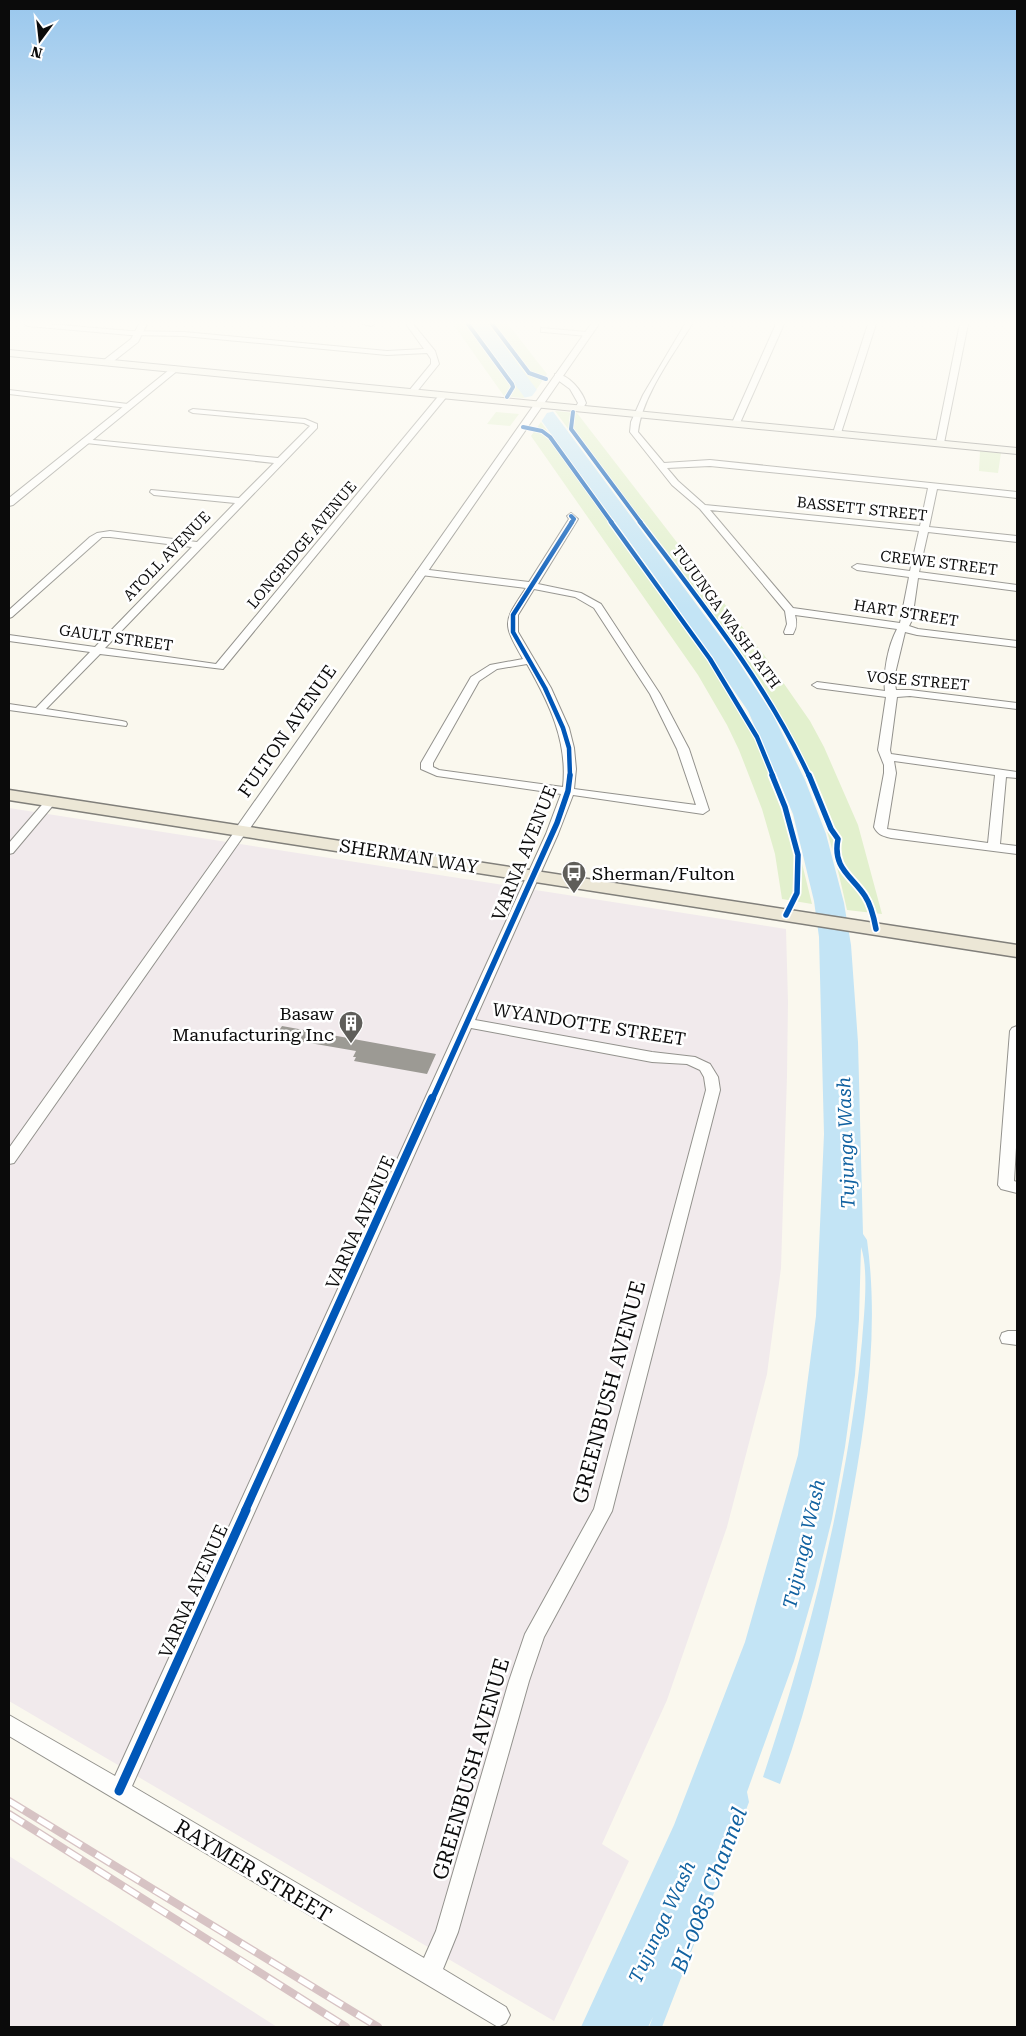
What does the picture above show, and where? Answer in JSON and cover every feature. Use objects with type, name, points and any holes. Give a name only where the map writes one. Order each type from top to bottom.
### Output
[{"type":"main road","points":[[693,419],[1017,451]]},
{"type":"main road","name":"SHERMAN WAY","points":[[9,795],[1017,951]]},
{"type":"street","points":[[9,504],[112,419]]},
{"type":"street","name":"ATOLL AVENUE","points":[[38,712],[99,651],[314,426],[310,422],[278,419]]},
{"type":"street","name":"LONGRIDGE AVENUE","points":[[219,667],[424,419]]},
{"type":"street","name":"FULTON AVENUE","points":[[9,1159],[528,419]]},
{"type":"street","points":[[637,419],[634,432],[675,483],[703,507],[790,612],[792,624],[789,632]]},
{"type":"street","points":[[736,423],[738,419]]},
{"type":"street","points":[[837,433],[841,419]]},
{"type":"street","points":[[940,443],[944,419]]},
{"type":"street","points":[[86,441],[280,460]]},
{"type":"street","points":[[662,466],[710,463],[1017,494]]},
{"type":"street","points":[[933,486],[914,575],[907,620],[898,636],[890,678],[892,694],[884,748],[890,765],[890,773],[880,827],[882,831],[922,838],[1017,850]]},
{"type":"street","points":[[154,492],[241,501]]},
{"type":"street","name":"BASSETT STREET","points":[[703,507],[1017,539]]},
{"type":"street","points":[[531,586],[574,519],[571,516]]},
{"type":"street","points":[[9,616],[76,553],[100,535],[110,534],[201,545]]},
{"type":"street","name":"CREWE STREET","points":[[856,567],[1017,588]]},
{"type":"street","points":[[421,572],[567,591],[590,600],[598,606],[655,694],[683,749],[703,810],[438,773],[427,769],[427,763],[475,680],[481,674],[500,665],[530,661]]},
{"type":"street","name":"VARNA AVENUE","points":[[119,1791],[533,876],[568,791],[569,753],[565,734],[548,694],[513,632],[513,615],[531,586]]},
{"type":"street","name":"HART STREET","points":[[790,612],[892,624],[903,628],[1017,644]]},
{"type":"street","name":"GAULT STREET","points":[[9,638],[219,667]]},
{"type":"street","name":"VOSE STREET","points":[[816,685],[880,694],[910,693],[1017,706]]},
{"type":"street","points":[[9,708],[122,724]]},
{"type":"street","points":[[886,757],[1017,775]]},
{"type":"street","points":[[994,847],[1001,773]]},
{"type":"street","points":[[9,850],[51,801]]},
{"type":"street","name":"WYANDOTTE STREET","points":[[466,1023],[652,1057],[690,1060],[705,1067]]},
{"type":"street","points":[[1012,1186],[1017,1031]]},
{"type":"street","name":"GREENBUSH AVENUE","points":[[429,1974],[447,1932],[507,1728],[518,1680],[536,1634],[603,1511],[714,1090],[711,1077],[705,1067]]},
{"type":"street","name":"RAYMER STREET","points":[[9,1725],[498,2015]]},
{"type":"shaded area","points":[[9,808],[786,929],[788,1002],[787,1076],[781,1268],[767,1374],[727,1527],[667,1700],[602,1844],[629,1861],[554,2021],[9,1701]]},
{"type":"shaded area","points":[[9,1856],[277,2027],[9,2027]]},
{"type":"green space","points":[[491,419],[515,419],[510,426],[487,424]]},
{"type":"green space","points":[[561,419],[582,419],[764,655],[810,721],[824,747],[858,825],[882,914],[847,910],[832,848],[812,787],[782,726],[727,642]]},
{"type":"green space","points":[[541,422],[724,677],[761,741],[792,823],[812,904],[782,899],[775,854],[762,809],[727,725],[698,675],[531,436]]},
{"type":"green space","points":[[980,451],[1001,453],[998,473],[979,471]]},
{"type":"water","points":[[540,419],[559,419],[734,655],[773,715],[805,780],[826,834],[844,903],[851,945],[858,1042],[863,1234],[867,1240],[871,1275],[872,1310],[869,1380],[860,1450],[835,1586],[811,1686],[780,1784],[763,1777],[811,1616],[837,1507],[856,1397],[862,1341],[865,1306],[865,1268],[861,1247],[855,1375],[832,1519],[794,1661],[747,1792],[749,1802],[662,2027],[649,2027],[653,2017],[648,2027],[581,2027],[674,1825],[745,1642],[798,1455],[816,1316],[824,1134],[819,937],[814,901],[793,814],[748,711],[669,596]]},
{"type":"building","name":"Basaw Manufacturing Inc","points":[[282,1026],[436,1054],[427,1074],[354,1061],[356,1057],[353,1057],[356,1051],[275,1037]]},
{"type":"railway","points":[[9,1801],[378,2027]]},
{"type":"railway","points":[[9,1814],[346,2027]]},
{"type":"cycle path","name":"TUJUNGA WASH PATH","points":[[572,419],[571,429],[740,655],[780,718],[802,761],[831,829],[838,839],[836,849],[844,873],[865,896],[873,915],[876,929]]},
{"type":"cycle path","points":[[523,427],[542,431],[550,437],[710,659],[757,737],[785,807],[798,855],[797,893],[786,915]]},
{"type":"cycle path","points":[[119,1791],[561,813],[568,791],[569,748],[555,707],[513,632],[513,615],[574,519],[571,516]]},
{"type":"place","name":"Sherman/Fulton","points":[[574,894]]},
{"type":"place","name":"Basaw Manufacturing Inc","points":[[351,1044]]},
{"type":"water label","name":"Tujunga Wash","points":[[846,1143]]},
{"type":"water label","name":"Tujunga Wash","points":[[804,1544]]},
{"type":"water label","name":"BI-0085 Channel","points":[[709,1890]]},
{"type":"water label","name":"Tujunga Wash","points":[[662,1922]]}]
